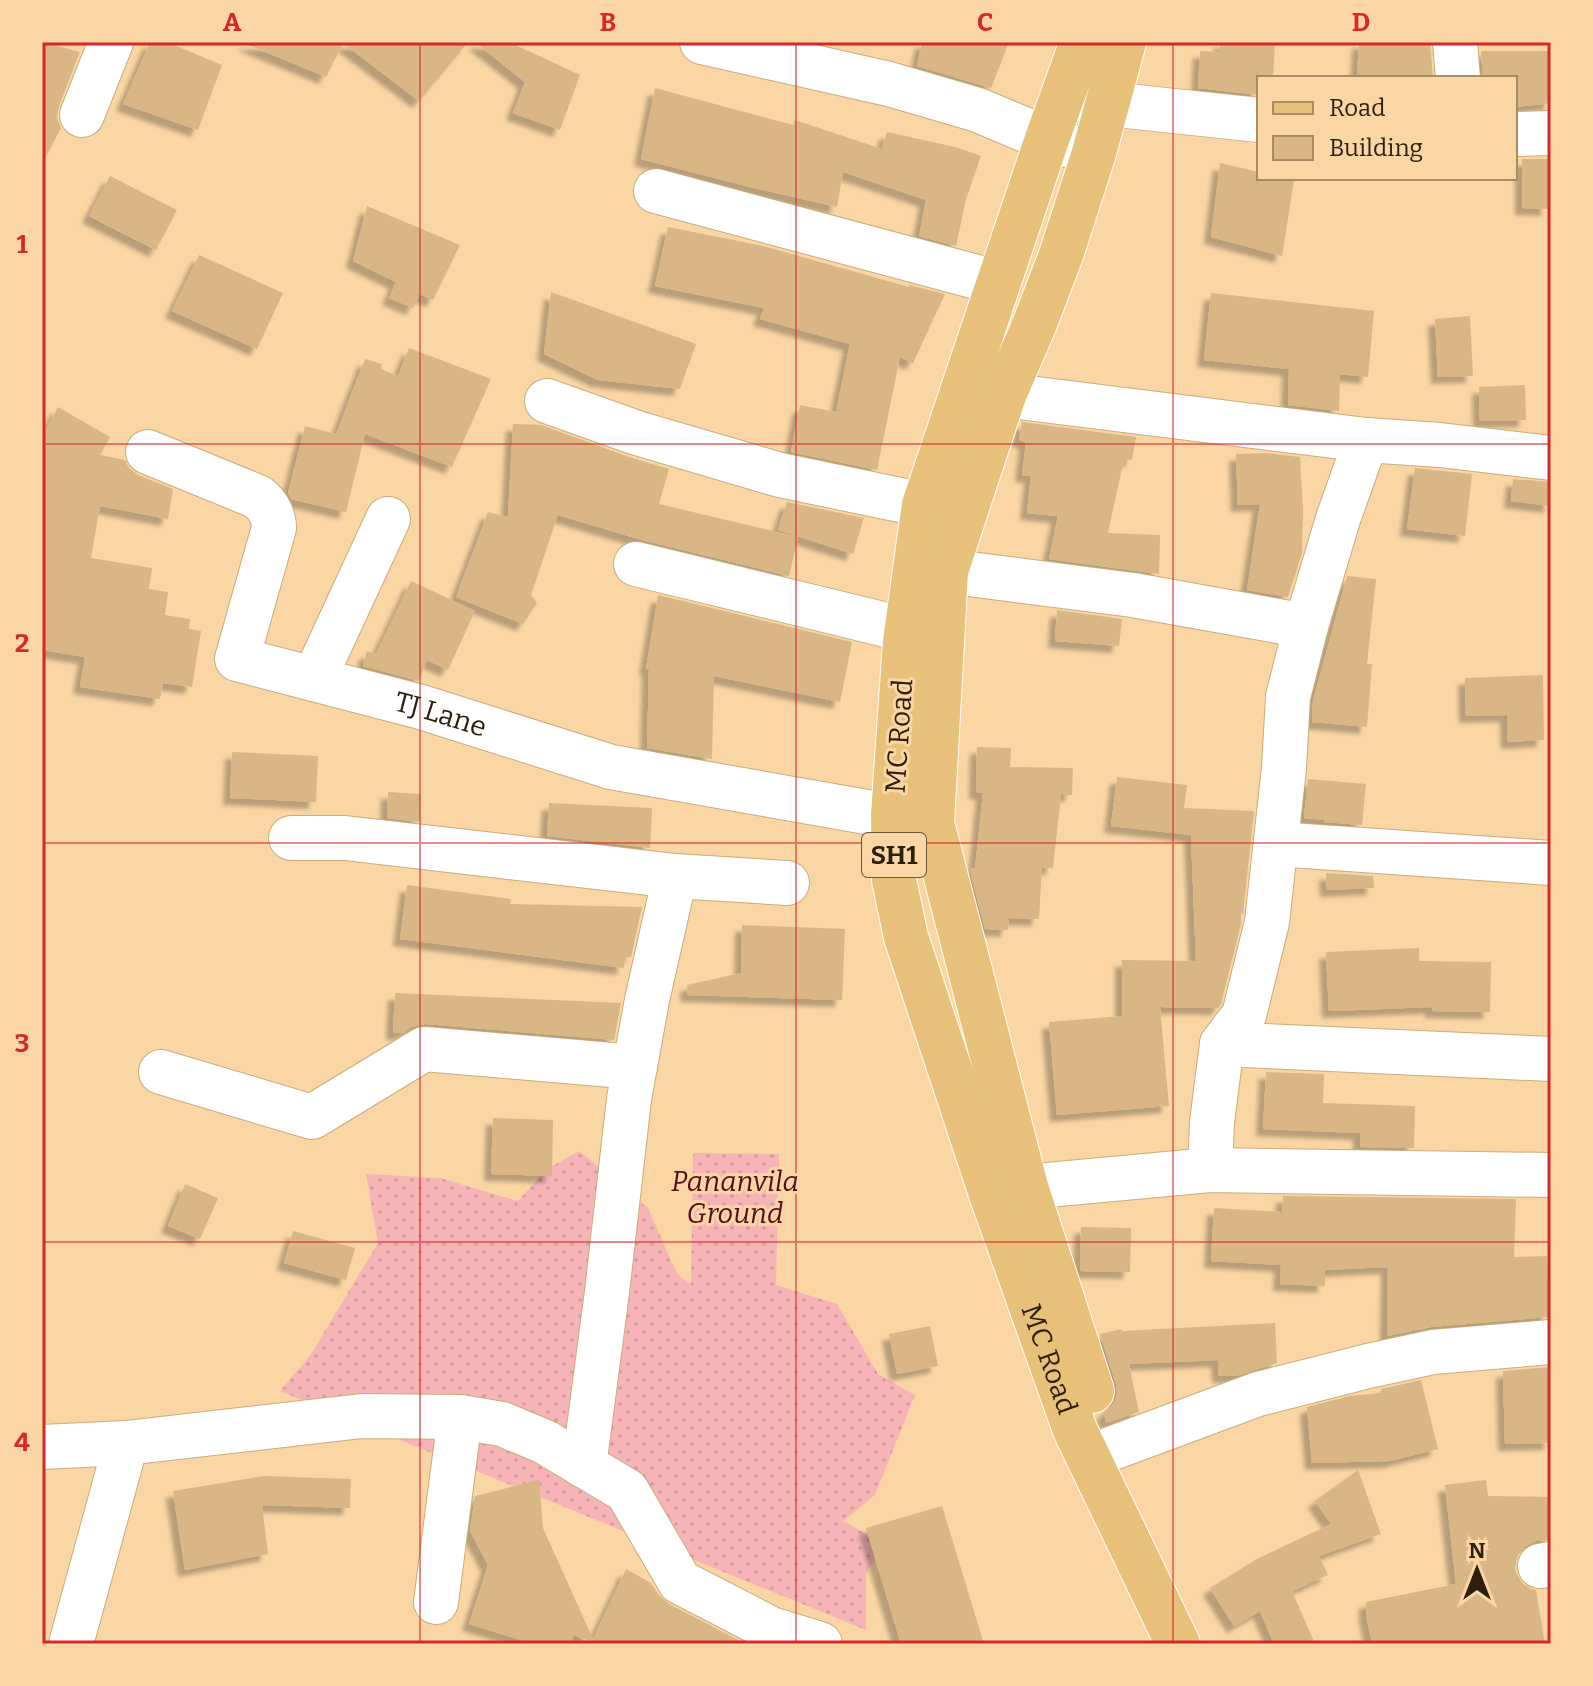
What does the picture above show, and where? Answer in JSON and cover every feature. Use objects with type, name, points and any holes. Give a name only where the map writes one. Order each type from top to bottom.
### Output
[{"type":"main road","name":"MC Road","points":[[1082,42],[924,505],[907,630],[912,820],[1110,1449],[1210,1644]]},
{"type":"main road","name":"MC Road","points":[[1124,42],[1094,153],[1061,255],[1004,395],[946,571],[912,820],[894,880],[906,937],[991,1194],[1075,1430],[1178,1644]]},
{"type":"street","points":[[82,115],[111,42]]},
{"type":"street","points":[[702,42],[889,84],[978,110],[1047,139],[1094,153]]},
{"type":"street","points":[[1455,42],[1458,76]]},
{"type":"street","points":[[1063,96],[1108,104],[1257,120]]},
{"type":"street","points":[[1517,134],[1551,133]]},
{"type":"street","points":[[656,191],[999,283]]},
{"type":"street","points":[[1004,395],[1366,440],[1551,458]]},
{"type":"street","points":[[547,401],[637,433],[780,475],[924,505]]},
{"type":"street","points":[[1210,1170],[1212,1122],[1222,1044],[1244,1015],[1267,922],[1284,768],[1288,697],[1338,519],[1366,440]]},
{"type":"street","name":"TJ Lane","points":[[148,452],[258,497],[274,519],[237,659],[421,707],[611,767],[912,820]]},
{"type":"street","points":[[314,679],[388,519]]},
{"type":"street","points":[[636,564],[907,630]]},
{"type":"street","points":[[946,571],[1133,595],[1306,626]]},
{"type":"street","points":[[291,838],[345,838],[675,876],[787,883]]},
{"type":"street","points":[[1276,844],[1551,863]]},
{"type":"street","points":[[584,1466],[629,1099],[675,876]]},
{"type":"street","points":[[1222,1044],[1551,1059]]},
{"type":"street","points":[[161,1072],[312,1117],[424,1049],[635,1067]]},
{"type":"street","points":[[1026,1187],[1210,1170],[1551,1175]]},
{"type":"street","points":[[1110,1449],[1258,1394],[1368,1366],[1433,1352],[1551,1342]]},
{"type":"street","points":[[42,1447],[126,1443],[362,1416],[460,1417],[502,1424],[545,1442],[627,1491],[680,1582],[771,1629],[804,1642]]},
{"type":"street","points":[[436,1602],[460,1417]]},
{"type":"street","points":[[71,1644],[126,1443]]},
{"type":"green space","name":"Pananvila Ground","points":[[579,1151],[648,1208],[677,1274],[691,1284],[693,1153],[779,1154],[776,1285],[837,1304],[878,1374],[915,1395],[875,1495],[843,1521],[886,1545],[866,1573],[866,1630],[280,1391],[310,1356],[378,1243],[366,1174],[440,1178],[518,1201],[547,1169]]},
{"type":"building","points":[[42,42],[80,52],[59,106],[57,118],[61,128],[42,164]]},
{"type":"building","points":[[150,42],[167,42],[222,65],[198,130],[123,104]]},
{"type":"building","points":[[468,42],[419,101],[343,43],[326,77],[244,43]]},
{"type":"building","points":[[475,42],[509,42],[580,75],[560,130],[513,113],[525,82]]},
{"type":"building","points":[[922,42],[1009,42],[991,88],[917,66]]},
{"type":"building","points":[[1220,42],[1275,42],[1273,76],[1257,76],[1257,95],[1198,88],[1200,51],[1220,52]]},
{"type":"building","points":[[1359,42],[1430,42],[1433,76],[1357,76]]},
{"type":"building","points":[[1481,51],[1551,51],[1551,103],[1517,107],[1517,76],[1483,76]]},
{"type":"building","points":[[655,88],[793,125],[795,120],[882,149],[887,132],[981,156],[966,199],[956,246],[919,236],[926,200],[843,172],[837,207],[641,159]]},
{"type":"building","points":[[1522,159],[1548,159],[1548,209],[1522,208]]},
{"type":"building","points":[[1220,163],[1257,172],[1257,180],[1294,181],[1282,256],[1211,237]]},
{"type":"building","points":[[110,176],[177,210],[156,250],[89,216]]},
{"type":"building","points":[[367,206],[460,245],[433,300],[420,294],[413,308],[389,298],[396,282],[353,261]]},
{"type":"building","points":[[668,227],[763,246],[909,287],[945,294],[913,363],[900,357],[877,470],[791,452],[800,405],[836,412],[850,344],[760,319],[764,308],[655,286]]},
{"type":"building","points":[[199,255],[283,293],[257,349],[172,311]]},
{"type":"building","points":[[551,292],[696,344],[680,389],[598,380],[544,354]]},
{"type":"building","points":[[1211,293],[1374,311],[1368,377],[1340,374],[1339,411],[1288,405],[1289,369],[1204,360]]},
{"type":"building","points":[[1470,316],[1473,376],[1438,377],[1435,319]]},
{"type":"building","points":[[409,348],[491,379],[452,467],[365,434],[346,512],[291,499],[288,493],[305,426],[336,434],[365,359],[382,364],[381,369],[398,376]]},
{"type":"building","points":[[1525,385],[1526,420],[1480,421],[1479,387]]},
{"type":"building","points":[[58,407],[110,437],[100,455],[125,460],[138,475],[173,489],[168,519],[100,506],[91,558],[152,568],[149,589],[168,592],[165,615],[190,619],[189,629],[201,631],[192,687],[163,683],[160,699],[80,687],[85,657],[42,650],[42,438]]},
{"type":"building","points":[[1022,422],[1136,437],[1132,460],[1124,459],[1108,533],[1160,535],[1159,574],[1049,559],[1058,516],[1027,513],[1031,476],[1022,475],[1026,442],[1019,440]]},
{"type":"building","points":[[513,424],[541,425],[669,469],[659,504],[798,537],[789,576],[642,540],[558,515],[531,595],[537,603],[523,624],[456,597],[488,512],[508,517]]},
{"type":"building","points":[[1266,453],[1300,457],[1302,553],[1288,597],[1247,590],[1260,504],[1238,505],[1236,454]]},
{"type":"building","points":[[1415,468],[1472,474],[1465,536],[1407,529]]},
{"type":"building","points":[[1513,479],[1551,482],[1551,506],[1511,501]]},
{"type":"building","points":[[787,502],[864,518],[853,554],[778,530]]},
{"type":"building","points":[[1347,576],[1376,579],[1367,664],[1372,664],[1367,727],[1312,722],[1313,701]]},
{"type":"building","points":[[411,581],[475,611],[448,670],[427,660],[419,681],[363,666],[367,651],[376,654]]},
{"type":"building","points":[[658,595],[852,642],[840,702],[714,676],[712,759],[647,748],[649,669],[646,669]]},
{"type":"building","points":[[1057,610],[1122,619],[1119,646],[1055,641]]},
{"type":"building","points":[[1543,675],[1544,740],[1508,742],[1507,715],[1466,716],[1465,678]]},
{"type":"building","points":[[977,747],[1011,748],[1010,767],[1073,768],[1072,795],[1061,795],[1053,868],[1042,867],[1039,919],[1009,918],[1008,930],[985,929],[971,875],[972,868],[975,869],[983,793],[976,792]]},
{"type":"building","points":[[232,752],[318,756],[316,802],[230,798]]},
{"type":"building","points":[[1117,777],[1187,785],[1184,808],[1254,811],[1243,914],[1218,1008],[1160,1007],[1169,1106],[1057,1115],[1049,1022],[1122,1016],[1122,960],[1196,961],[1191,835],[1111,826]]},
{"type":"building","points":[[1308,779],[1366,784],[1362,825],[1304,818]]},
{"type":"building","points":[[388,792],[421,794],[420,822],[387,818]]},
{"type":"building","points":[[549,803],[652,808],[650,848],[547,836]]},
{"type":"building","points":[[1326,873],[1373,876],[1374,888],[1327,890]]},
{"type":"building","points":[[407,885],[511,899],[510,904],[642,907],[631,957],[625,957],[624,968],[400,939]]},
{"type":"building","points":[[742,925],[845,929],[842,1000],[688,995],[687,985],[741,973]]},
{"type":"building","points":[[1419,948],[1419,961],[1491,962],[1490,1012],[1432,1011],[1432,1007],[1329,1011],[1326,952]]},
{"type":"building","points":[[395,993],[621,1003],[614,1040],[426,1024],[393,1033]]},
{"type":"building","points":[[1266,1072],[1324,1074],[1323,1103],[1415,1106],[1414,1148],[1360,1147],[1360,1133],[1263,1129]]},
{"type":"building","points":[[493,1118],[553,1120],[552,1176],[491,1174]]},
{"type":"building","points":[[185,1184],[218,1198],[200,1239],[168,1226]]},
{"type":"building","points":[[1283,1196],[1516,1199],[1514,1257],[1547,1256],[1549,1317],[1431,1327],[1387,1336],[1388,1267],[1325,1270],[1325,1286],[1280,1284],[1281,1265],[1211,1261],[1214,1208],[1282,1212]]},
{"type":"building","points":[[1081,1227],[1131,1228],[1130,1272],[1080,1271]]},
{"type":"building","points":[[293,1231],[355,1248],[346,1280],[284,1263]]},
{"type":"building","points":[[1275,1323],[1277,1363],[1236,1376],[1219,1376],[1218,1360],[1129,1364],[1139,1412],[1106,1423],[1104,1412],[1116,1397],[1116,1384],[1100,1334],[1122,1329]]},
{"type":"building","points":[[930,1326],[938,1366],[897,1374],[889,1334]]},
{"type":"building","points":[[1551,1367],[1551,1443],[1505,1444],[1503,1371]]},
{"type":"building","points":[[1421,1380],[1438,1449],[1390,1461],[1312,1463],[1307,1407],[1350,1396],[1381,1393],[1381,1389]]},
{"type":"building","points":[[1358,1470],[1381,1534],[1319,1556],[1328,1575],[1292,1591],[1315,1644],[1274,1644],[1260,1611],[1234,1626],[1210,1588],[1257,1559],[1331,1524],[1315,1501]]},
{"type":"building","points":[[264,1476],[351,1479],[350,1508],[262,1505],[268,1554],[185,1570],[173,1491]]},
{"type":"building","points":[[539,1480],[543,1528],[593,1639],[626,1569],[651,1583],[669,1604],[746,1644],[591,1644],[574,1635],[571,1644],[534,1644],[469,1624],[488,1565],[470,1531],[475,1496]]},
{"type":"building","points":[[1486,1480],[1488,1496],[1551,1497],[1551,1540],[1536,1541],[1524,1547],[1517,1557],[1515,1570],[1522,1583],[1536,1590],[1545,1644],[1372,1644],[1366,1602],[1456,1584],[1445,1485]]},
{"type":"building","points":[[942,1506],[984,1644],[901,1644],[866,1528]]}]
